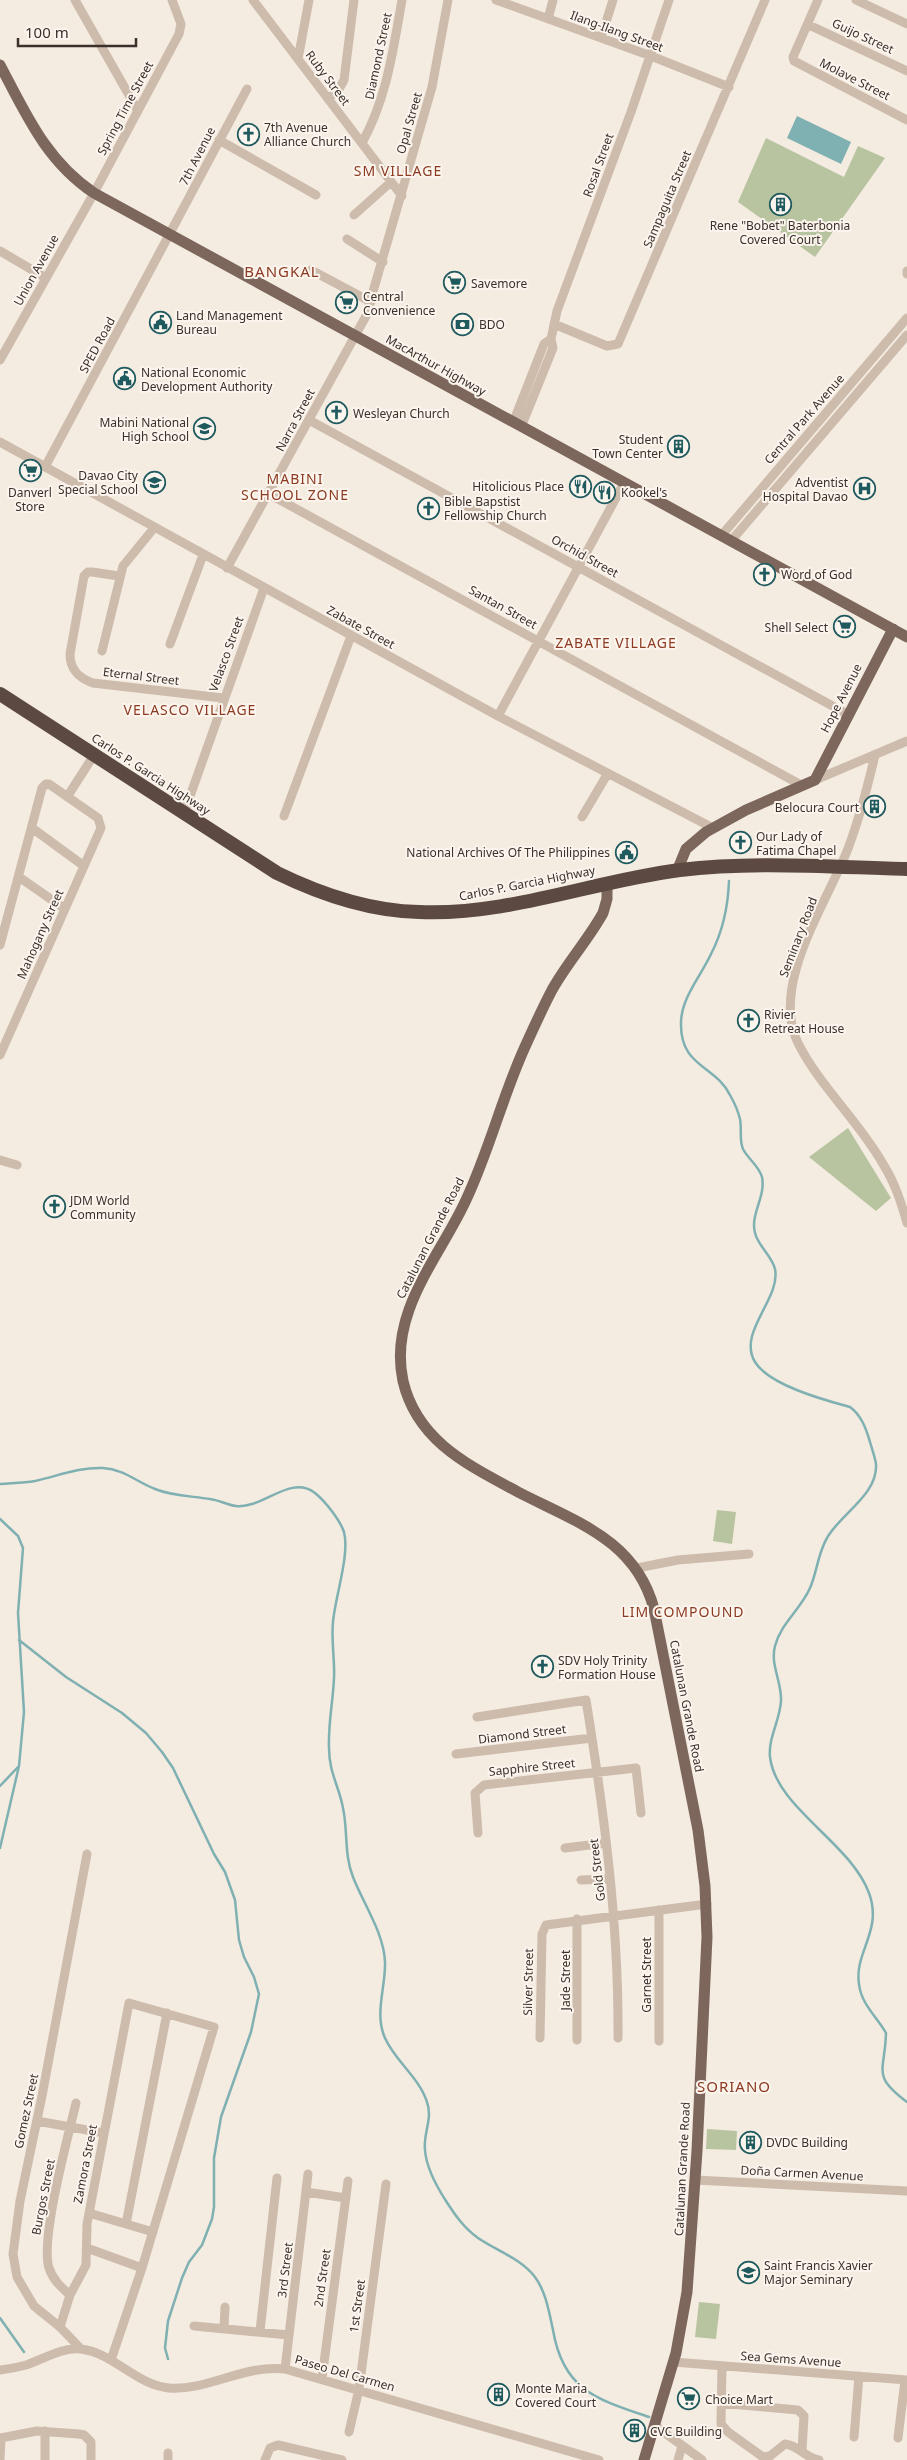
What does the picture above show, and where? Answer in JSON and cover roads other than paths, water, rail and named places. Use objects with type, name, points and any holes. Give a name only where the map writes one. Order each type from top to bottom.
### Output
[{"type":"highway","name":"Carlos P. Garcia Highway","points":[[0,694],[284,876],[322,893],[370,906],[414,912],[462,911],[494,907],[607,883],[677,871],[751,865],[907,869]]},
{"type":"main road","name":"MacArthur Highway","points":[[0,65],[51,154],[70,175],[94,193],[907,637]]},
{"type":"main road","name":"Hope Avenue","points":[[814,780],[893,629]]},
{"type":"main road","points":[[677,871],[686,849],[713,828],[746,810],[814,780]]},
{"type":"main road","name":"Catalunan Grande Road","points":[[607,883],[608,899],[603,914],[552,991],[523,1051],[469,1194],[415,1293],[404,1326],[401,1366],[403,1382],[419,1420],[449,1453],[600,1536],[623,1552],[637,1568],[650,1595],[665,1661],[698,1830],[707,1904],[706,1955],[695,2180],[687,2292],[673,2362],[644,2460]]},
{"type":"street","points":[[75,0],[138,111]]},
{"type":"street","name":"Spring Time Street","points":[[94,193],[179,34],[181,24],[172,0]]},
{"type":"street","name":"Ruby Street","points":[[252,0],[402,196]]},
{"type":"street","points":[[298,59],[309,0]]},
{"type":"street","points":[[328,99],[339,89],[344,80],[354,0]]},
{"type":"street","name":"Diamond Street","points":[[362,143],[380,107],[385,91],[402,0]]},
{"type":"street","name":"Opal Street","points":[[355,336],[364,322],[371,302],[402,196],[434,78],[448,0]]},
{"type":"street","name":"Ilang-Ilang Street","points":[[496,0],[651,56],[729,87]]},
{"type":"street","points":[[548,19],[553,0]]},
{"type":"street","points":[[601,38],[613,0]]},
{"type":"street","name":"Rosal Street","points":[[517,425],[544,344],[551,339],[554,324],[651,56],[669,0]]},
{"type":"street","name":"Sampaguita Street","points":[[554,324],[607,346],[618,344],[765,0]]},
{"type":"street","points":[[808,24],[818,0]]},
{"type":"street","points":[[856,0],[907,24]]},
{"type":"street","name":"Molave Street","points":[[808,24],[793,59],[796,63],[907,120]]},
{"type":"street","name":"Guijo Street","points":[[808,24],[907,71]]},
{"type":"street","name":"7th Avenue","points":[[171,235],[247,89]]},
{"type":"street","points":[[219,140],[316,195]]},
{"type":"street","points":[[354,215],[391,182]]},
{"type":"street","name":"Union Avenue","points":[[2,354],[94,193]]},
{"type":"street","name":"SPED Road","points":[[45,468],[171,235]]},
{"type":"street","points":[[347,239],[383,262]]},
{"type":"street","points":[[0,250],[46,278]]},
{"type":"street","points":[[311,270],[371,302]]},
{"type":"street","name":"Central Park Avenue","points":[[726,538],[781,465],[907,318]]},
{"type":"street","name":"Central Park Avenue","points":[[726,538],[790,472],[907,335]]},
{"type":"street","name":"Narra Street","points":[[227,568],[355,336]]},
{"type":"street","points":[[856,378],[864,386]]},
{"type":"street","name":"Orchid Street","points":[[309,420],[849,714]]},
{"type":"street","name":"Zabate Street","points":[[0,442],[498,716],[713,828]]},
{"type":"street","points":[[781,465],[790,472]]},
{"type":"street","points":[[498,716],[624,483]]},
{"type":"street","name":"Santan Street","points":[[269,494],[803,786]]},
{"type":"street","name":"Eternal Street","points":[[102,651],[119,576],[127,559],[154,528]]},
{"type":"street","points":[[170,644],[203,555]]},
{"type":"street","name":"Eternal Street","points":[[119,576],[92,572],[88,572],[84,576],[70,654],[72,667],[76,673],[94,683],[223,698]]},
{"type":"street","name":"Velasco Street","points":[[184,813],[223,698],[264,588]]},
{"type":"street","points":[[284,816],[351,636]]},
{"type":"street","points":[[814,780],[907,741]]},
{"type":"street","points":[[0,944],[42,788],[46,784],[67,797],[94,754]]},
{"type":"street","name":"Seminary Road","points":[[875,755],[860,813],[840,867],[816,919],[794,977],[791,992],[793,1028],[797,1041],[813,1068],[883,1162],[898,1192],[907,1224]]},
{"type":"street","points":[[582,817],[608,773]]},
{"type":"street","name":"Mahogany Street","points":[[0,1055],[3,1038],[65,909],[100,830],[101,823],[98,818],[67,797]]},
{"type":"street","points":[[32,828],[84,866]]},
{"type":"street","points":[[19,877],[65,909]]},
{"type":"street","points":[[0,1160],[17,1166]]},
{"type":"street","points":[[637,1568],[678,1560],[749,1554]]},
{"type":"street","name":"Gold Street","points":[[477,1717],[586,1700],[598,1772],[614,1915],[618,1966],[618,2038]]},
{"type":"street","name":"Diamond Street","points":[[456,1754],[592,1738]]},
{"type":"street","name":"Sapphire Street","points":[[478,1833],[476,1793],[480,1786],[636,1768],[641,1813]]},
{"type":"street","points":[[565,1848],[606,1843]]},
{"type":"street","name":"Gomez Street","points":[[80,2349],[60,2327],[34,2306],[21,2285],[14,2267],[14,2232],[37,2121],[87,1854]]},
{"type":"street","points":[[581,1880],[610,1879]]},
{"type":"street","points":[[577,1919],[707,1904]]},
{"type":"street","name":"Garnet Street","points":[[659,1910],[659,2041]]},
{"type":"street","name":"Silver Street","points":[[540,2038],[544,1927],[552,1922],[577,1919]]},
{"type":"street","name":"Jade Street","points":[[577,1919],[577,2040]]},
{"type":"street","name":"Zamora Street","points":[[60,2327],[70,2295],[86,2265],[86,2232],[89,2213],[129,2003],[167,2013]]},
{"type":"street","points":[[111,2360],[142,2268],[214,2027],[167,2013],[126,2224]]},
{"type":"street","name":"Burgos Street","points":[[70,2295],[53,2277],[47,2254],[50,2224],[76,2103]]},
{"type":"street","points":[[37,2121],[104,2133]]},
{"type":"street","name":"3rd Street","points":[[286,2369],[308,2174]]},
{"type":"street","points":[[260,2332],[277,2178]]},
{"type":"street","name":"2nd Street","points":[[322,2378],[348,2180]]},
{"type":"street","name":"Doña Carmen Avenue","points":[[695,2180],[907,2192]]},
{"type":"street","name":"1st Street","points":[[349,2432],[358,2389],[386,2184]]},
{"type":"street","points":[[306,2192],[346,2198]]},
{"type":"street","points":[[89,2213],[153,2232]]},
{"type":"street","points":[[87,2248],[142,2268]]},
{"type":"street","points":[[224,2328],[225,2307]]},
{"type":"street","points":[[194,2326],[290,2335]]},
{"type":"street","points":[[0,2370],[26,2365],[68,2350],[80,2349]]},
{"type":"street","name":"Paseo Del Carmen","points":[[80,2349],[111,2360],[146,2380],[169,2388],[202,2383],[258,2369],[286,2369],[599,2460]]},
{"type":"street","name":"Sea Gems Avenue","points":[[673,2362],[906,2380]]},
{"type":"street","points":[[722,2366],[720,2420],[724,2429],[763,2457],[770,2456],[785,2444],[802,2450],[811,2458],[819,2460]]},
{"type":"street","points":[[854,2437],[859,2376]]},
{"type":"street","points":[[898,2438],[906,2380]]},
{"type":"street","points":[[720,2403],[798,2410],[804,2416],[802,2450]]},
{"type":"street","points":[[654,2425],[702,2460]]},
{"type":"street","points":[[45,2431],[45,2460]]},
{"type":"street","points":[[0,2460],[0,2438],[20,2433],[45,2431],[79,2434],[88,2438],[92,2447],[91,2460]]},
{"type":"street","points":[[265,2460],[270,2448],[284,2446],[342,2460]]},
{"type":"street","points":[[678,2460],[682,2446]]},
{"type":"street","points":[[560,2460],[563,2450]]},
{"type":"water","points":[[797,116],[851,142],[841,164],[787,138]]},
{"type":"waterway","points":[[729,881],[726,909],[719,937],[684,1005],[681,1023],[682,1037],[686,1049],[692,1057],[724,1085],[731,1098],[740,1119],[743,1149],[762,1177],[762,1192],[754,1226],[757,1238],[775,1269],[775,1280],[772,1292],[755,1327],[751,1339],[751,1351],[755,1362],[772,1378],[798,1390],[854,1410],[865,1427],[876,1464],[875,1475],[865,1495],[840,1521],[827,1538],[810,1588],[802,1603],[786,1623],[775,1646],[774,1660],[781,1701],[771,1743],[770,1757],[775,1775],[785,1793],[846,1857],[860,1875],[869,1893],[873,1919],[860,1962],[860,1991],[866,2004],[886,2033],[883,2065],[884,2079],[907,2102]]},
{"type":"waterway","points":[[0,1484],[35,1481],[77,1470],[103,1468],[123,1473],[161,1491],[236,1506],[256,1503],[296,1487],[306,1488],[319,1496],[336,1516],[344,1532],[345,1552],[333,1622],[334,1678],[329,1730],[329,1757],[343,1808],[350,1869],[377,1929],[384,1951],[385,1971],[380,2010],[382,2029],[389,2046],[413,2077],[423,2093],[429,2108],[425,2144],[430,2169],[446,2201],[468,2230],[485,2243],[515,2260],[535,2277],[547,2302],[558,2350],[565,2366],[574,2379],[598,2397],[649,2417]]},
{"type":"waterway","points":[[0,1519],[18,1536],[23,1548],[18,1613],[24,1712],[19,1766],[0,1848]]},
{"type":"waterway","points":[[19,1640],[66,1677],[122,1713],[146,1733],[173,1768],[214,1854],[225,1872],[235,1900],[239,1940],[259,1994],[251,2032],[221,2117],[214,2158],[214,2207],[212,2219],[202,2245],[189,2262],[182,2278],[168,2321],[165,2348],[168,2359]]},
{"type":"waterway","points":[[0,1786],[18,1767]]},
{"type":"waterway","points":[[0,2318],[24,2352]]},
{"type":"place","name":"7th Avenue Alliance Church","points":[[248,134]]},
{"type":"place","name":"Rene \"Bobet\" Baterbonia Covered Court","points":[[780,204]]},
{"type":"place","name":"Savemore","points":[[455,283]]},
{"type":"place","name":"Central Convenience","points":[[347,303]]},
{"type":"place","name":"Land Management Bureau","points":[[160,322]]},
{"type":"place","name":"BDO","points":[[463,324]]},
{"type":"place","name":"National Economic Development Authority","points":[[125,379]]},
{"type":"place","name":"Wesleyan Church","points":[[337,413]]},
{"type":"place","name":"Mabini National High School","points":[[205,429]]},
{"type":"place","name":"Student Town Center","points":[[679,446]]},
{"type":"place","name":"Danverl Store","points":[[30,471]]},
{"type":"place","name":"Davao City Special School","points":[[154,482]]},
{"type":"place","name":"Hitolicious Place","points":[[580,486]]},
{"type":"place","name":"Adventist Hospital Davao","points":[[864,489]]},
{"type":"place","name":"Kookel's","points":[[605,492]]},
{"type":"place","name":"Bible Bapstist Fellowship Church","points":[[428,508]]},
{"type":"place","name":"Word of God","points":[[765,574]]},
{"type":"place","name":"Shell Select","points":[[844,627]]},
{"type":"place","name":"Belocura Court","points":[[875,807]]},
{"type":"place","name":"Our Lady of Fatima Chapel","points":[[740,843]]},
{"type":"place","name":"National Archives Of The Philippines","points":[[626,852]]},
{"type":"place","name":"Rivier Retreat House","points":[[748,1021]]},
{"type":"place","name":"JDM World Community","points":[[54,1207]]},
{"type":"place","name":"SDV Holy Trinity Formation House","points":[[542,1667]]},
{"type":"place","name":"DVDC Building","points":[[750,2142]]},
{"type":"place","name":"Saint Francis Xavier Major Seminary","points":[[748,2272]]},
{"type":"place","name":"Monte Maria Covered Court","points":[[499,2395]]},
{"type":"place","name":"Choice Mart","points":[[689,2399]]},
{"type":"place","name":"CVC Building","points":[[634,2431]]},
{"type":"district","name":"SM VILLAGE","points":[[398,170]]},
{"type":"district","name":"BANGKAL","points":[[282,271]]},
{"type":"district","name":"MABINI SCHOOL ZONE","points":[[295,486]]},
{"type":"district","name":"ZABATE VILLAGE","points":[[616,642]]},
{"type":"district","name":"VELASCO VILLAGE","points":[[190,709]]},
{"type":"district","name":"LIM COMPOUND","points":[[683,1611]]},
{"type":"district","name":"SORIANO","points":[[734,2086]]}]
